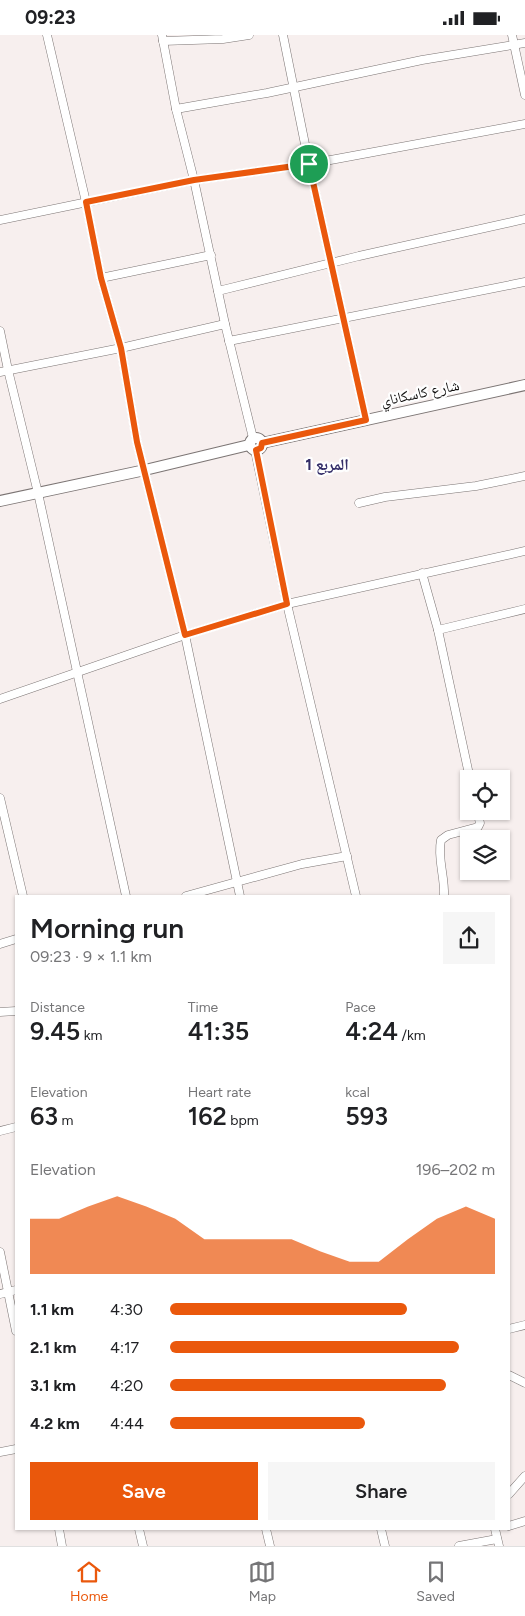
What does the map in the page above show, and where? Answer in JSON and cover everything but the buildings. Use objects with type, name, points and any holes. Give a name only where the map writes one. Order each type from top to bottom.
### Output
[{"type":"street","points":[[47,35],[86,202],[101,278],[121,348],[137,442],[185,635],[240,895]]},
{"type":"street","points":[[249,35],[223,39],[163,38],[176,109],[194,180],[229,341],[255,444],[287,604],[356,895]]},
{"type":"street","points":[[283,35],[309,164],[366,420]]},
{"type":"street","points":[[512,35],[525,95]]},
{"type":"street","points":[[176,109],[422,60],[525,43]]},
{"type":"street","points":[[0,220],[194,180],[309,164],[525,124]]},
{"type":"street","points":[[218,291],[525,219]]},
{"type":"street","points":[[101,278],[210,255]]},
{"type":"street","points":[[229,341],[525,281]]},
{"type":"street","points":[[4,371],[121,348],[225,324]]},
{"type":"street","points":[[0,331],[4,371],[38,493],[126,895]]},
{"type":"street","name":"شارع كاسكاناي","points":[[0,501],[525,385]]},
{"type":"street","points":[[360,503],[385,497],[476,486],[525,476]]},
{"type":"street","points":[[0,699],[185,635],[287,604],[525,552]]},
{"type":"street","points":[[422,573],[438,630],[468,770]]},
{"type":"street","points":[[438,630],[525,609]]},
{"type":"street","points":[[0,798],[23,895]]},
{"type":"street","points":[[444,895],[445,881],[439,849],[441,840],[448,835],[478,827],[479,820]]},
{"type":"street","points":[[190,895],[302,864],[347,856]]},
{"type":"street","points":[[0,944],[15,939]]},
{"type":"street","points":[[0,1012],[15,1011]]},
{"type":"street","points":[[0,1131],[15,1127]]},
{"type":"street","points":[[0,1252],[15,1326]]},
{"type":"street","points":[[510,1329],[525,1325]]},
{"type":"street","points":[[510,1376],[525,1383]]},
{"type":"street","points":[[0,1452],[15,1449]]},
{"type":"street","points":[[510,1493],[525,1476]]},
{"type":"street","points":[[510,1526],[525,1521]]},
{"type":"street","points":[[59,1530],[62,1546]]},
{"type":"street","points":[[139,1530],[143,1546]]},
{"type":"street","points":[[266,1530],[270,1546]]},
{"type":"street","points":[[381,1530],[385,1546]]},
{"type":"street","points":[[459,1546],[498,1543],[496,1530]]},
{"type":"district","name":"المربع 1","points":[[327,464]]},
{"type":"route","points":[[309,164],[366,420],[262,443],[261,448],[256,450],[287,604],[185,635],[137,442],[121,348],[101,278],[86,202],[194,180],[309,164]]}]
